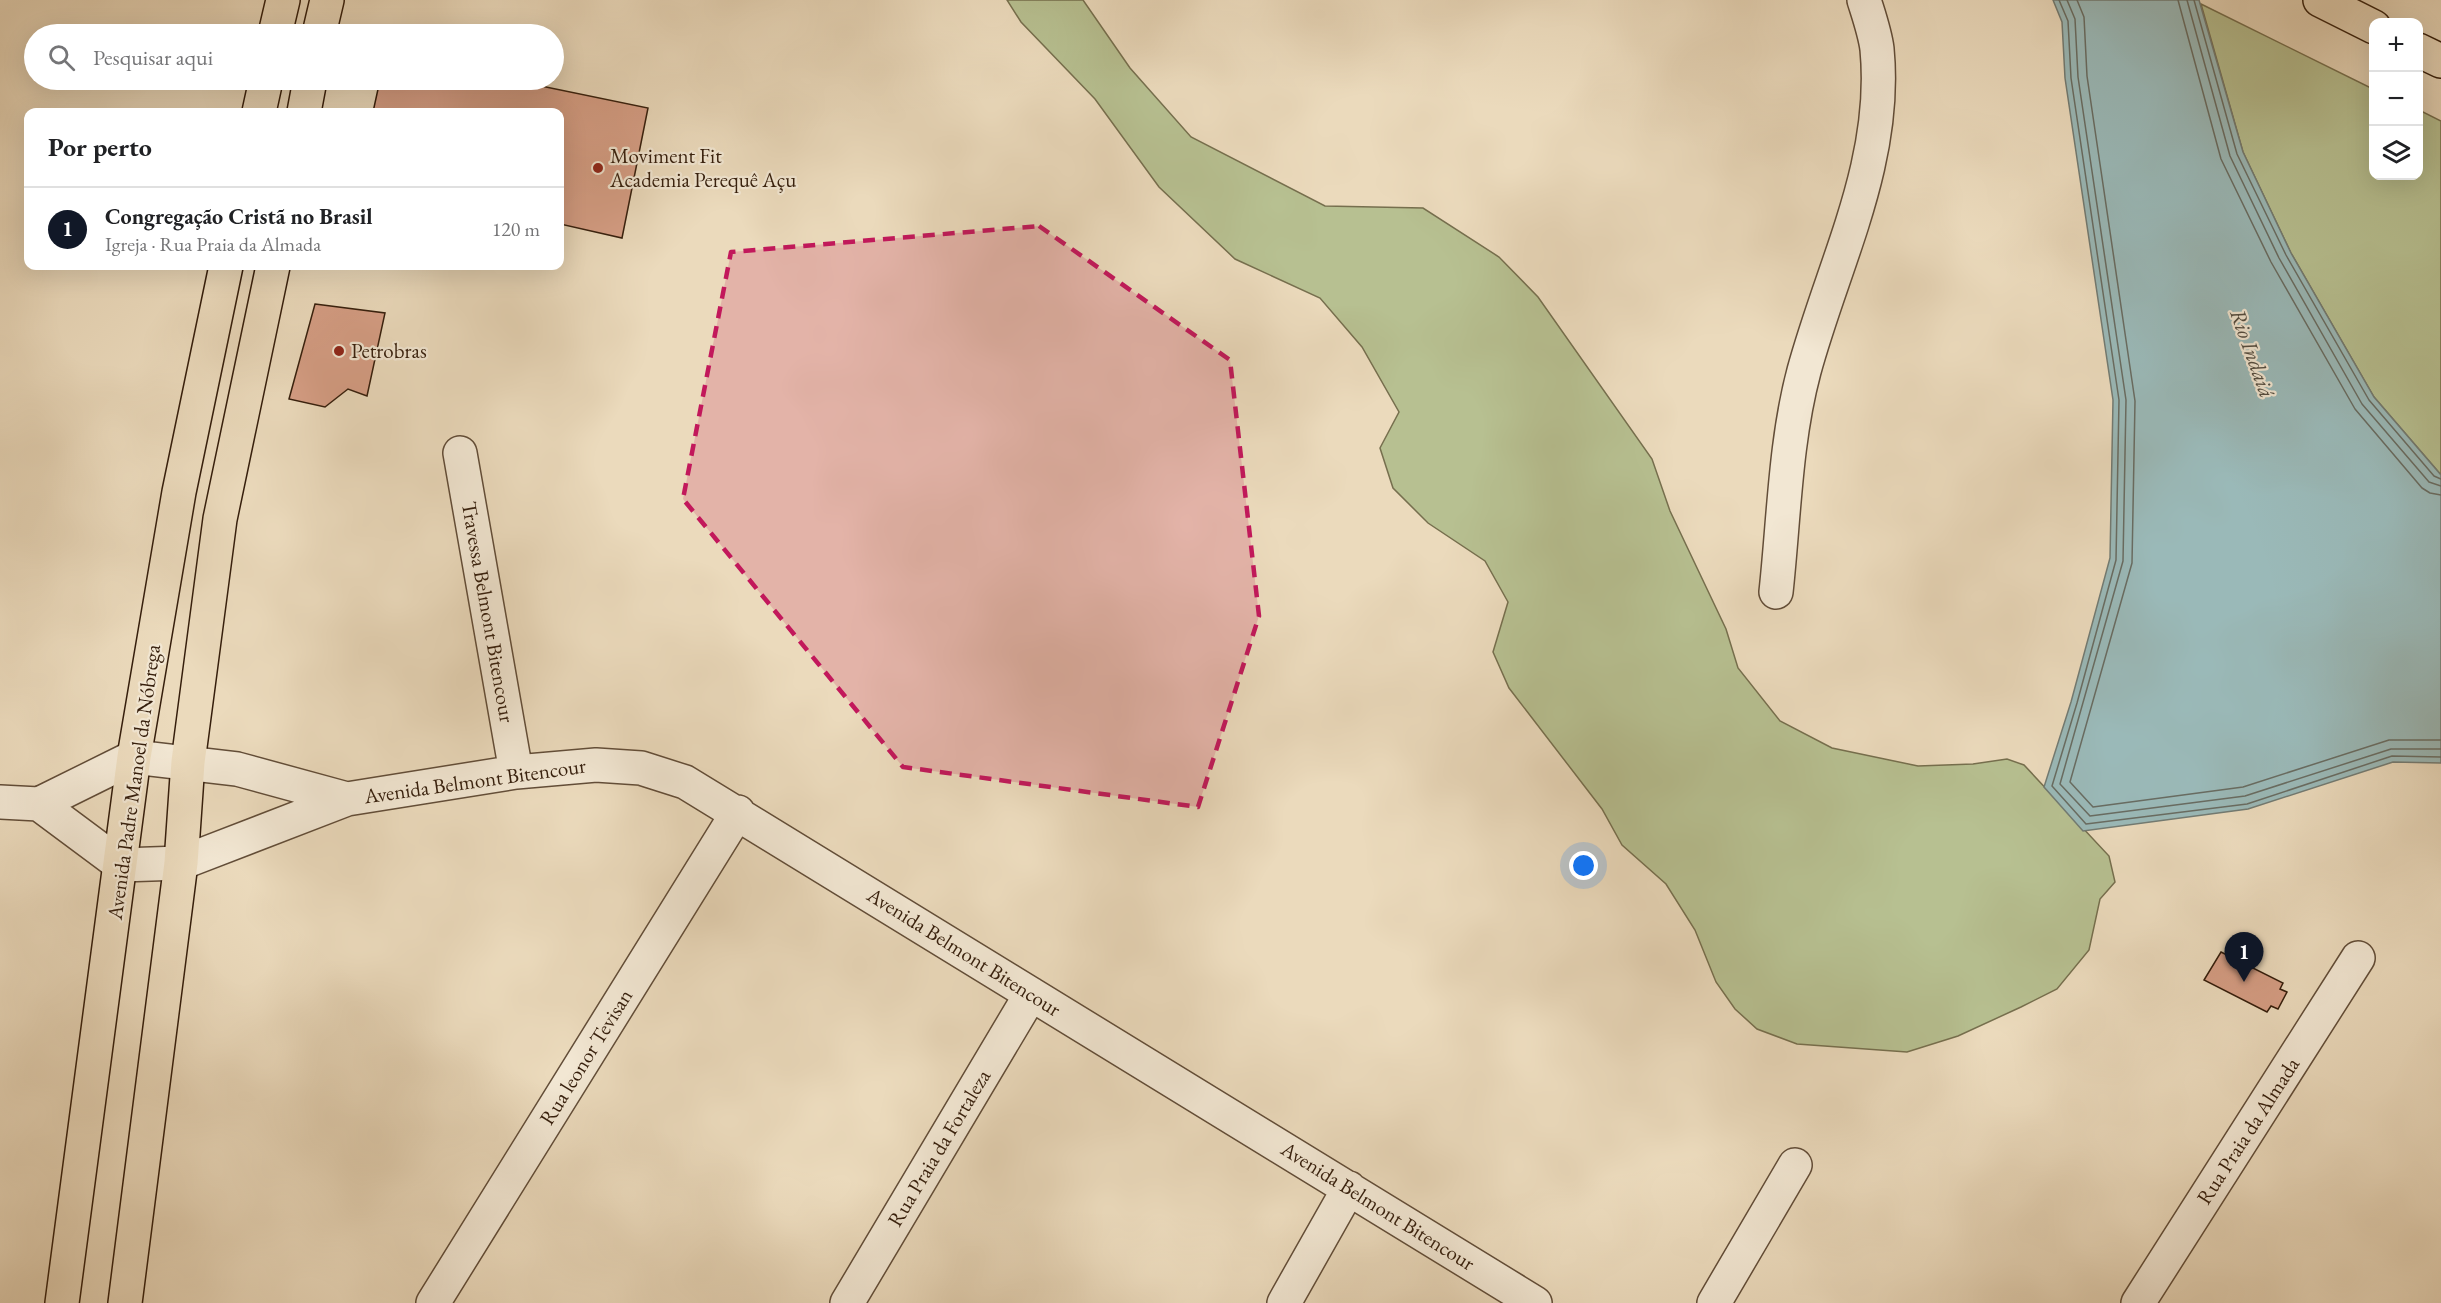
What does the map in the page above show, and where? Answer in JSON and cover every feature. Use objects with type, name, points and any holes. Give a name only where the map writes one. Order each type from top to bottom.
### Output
[{"type":"main road","points":[[277,24],[283,0]]},
{"type":"main road","points":[[321,24],[327,0]]},
{"type":"main road","points":[[2320,0],[2369,25]]},
{"type":"main road","points":[[2423,52],[2441,61]]},
{"type":"main road","points":[[260,108],[264,90]]},
{"type":"main road","points":[[305,108],[308,90]]},
{"type":"main road","name":"Avenida Padre Manoel da Nóbrega","points":[[62,1303],[134,757],[179,492],[225,270]]},
{"type":"main road","points":[[125,1303],[181,863],[188,762],[220,519],[272,270]]},
{"type":"main road","points":[[211,339],[257,349]]},
{"type":"street","points":[[1776,592],[1791,444],[1804,372],[1860,204],[1877,124],[1877,47],[1864,0]]},
{"type":"street","name":"Travessa Belmont Bitencour","points":[[460,453],[516,772]]},
{"type":"street","points":[[0,802],[39,804],[134,757],[188,762],[237,770],[347,798]]},
{"type":"street","name":"Avenida Belmont Bitencour","points":[[347,798],[516,772],[596,765],[641,768],[685,782],[738,812],[1535,1303]]},
{"type":"street","points":[[39,804],[121,865],[181,863],[347,798]]},
{"type":"street","name":"Rua leonor Tevisan","points":[[433,1303],[738,812]]},
{"type":"street","name":"Rua Praia da Almada","points":[[2138,1303],[2358,958]]},
{"type":"street","name":"Rua Praia da Fortaleza","points":[[847,1303],[1031,993]]},
{"type":"street","points":[[1714,1303],[1795,1165]]},
{"type":"street","points":[[1284,1303],[1349,1188]]},
{"type":"highlighted area","points":[[1039,226],[1230,360],[1259,616],[1198,807],[903,767],[683,499],[731,252]]},
{"type":"green space","points":[[1007,0],[1083,0],[1130,68],[1191,137],[1325,206],[1423,208],[1499,257],[1538,297],[1652,459],[1670,511],[1726,629],[1738,668],[1780,721],[1832,748],[1918,766],[1973,764],[2007,759],[2024,765],[2109,856],[2115,882],[2100,899],[2089,950],[2057,989],[1958,1036],[1907,1052],[1797,1044],[1757,1029],[1735,1009],[1716,982],[1695,930],[1666,884],[1622,845],[1602,809],[1509,688],[1493,652],[1508,602],[1485,561],[1428,523],[1393,488],[1380,448],[1399,412],[1362,347],[1320,298],[1235,259],[1159,187],[1095,99],[1021,22]]},
{"type":"green space","points":[[2201,4],[2369,87],[2369,180],[2423,180],[2423,112],[2441,121],[2441,475],[2374,397],[2291,253],[2243,152]]},
{"type":"water","name":"Rio Indaiá","points":[[2053,0],[2199,0],[2243,152],[2291,253],[2374,397],[2441,475],[2441,763],[2393,762],[2248,809],[2083,831],[2044,787],[2071,702],[2110,558],[2113,400],[2065,78],[2062,22]]},
{"type":"building","name":"Moviment Fit Academia Perequê Açu","points":[[378,90],[561,90],[648,108],[622,238],[564,225],[564,108],[374,108]]},
{"type":"building","name":"Petrobras","points":[[315,304],[385,313],[367,396],[348,389],[325,407],[289,399]]},
{"type":"building","points":[[2221,952],[2283,983],[2280,989],[2287,992],[2278,1009],[2271,1006],[2267,1012],[2204,980]]},
{"type":"place","name":"Moviment Fit Academia Perequê Açu","points":[[598,168]]},
{"type":"place","name":"Petrobras","points":[[339,351]]},
{"type":"place","name":"Congregação Cristã no Brasil","points":[[2244,982]]}]
